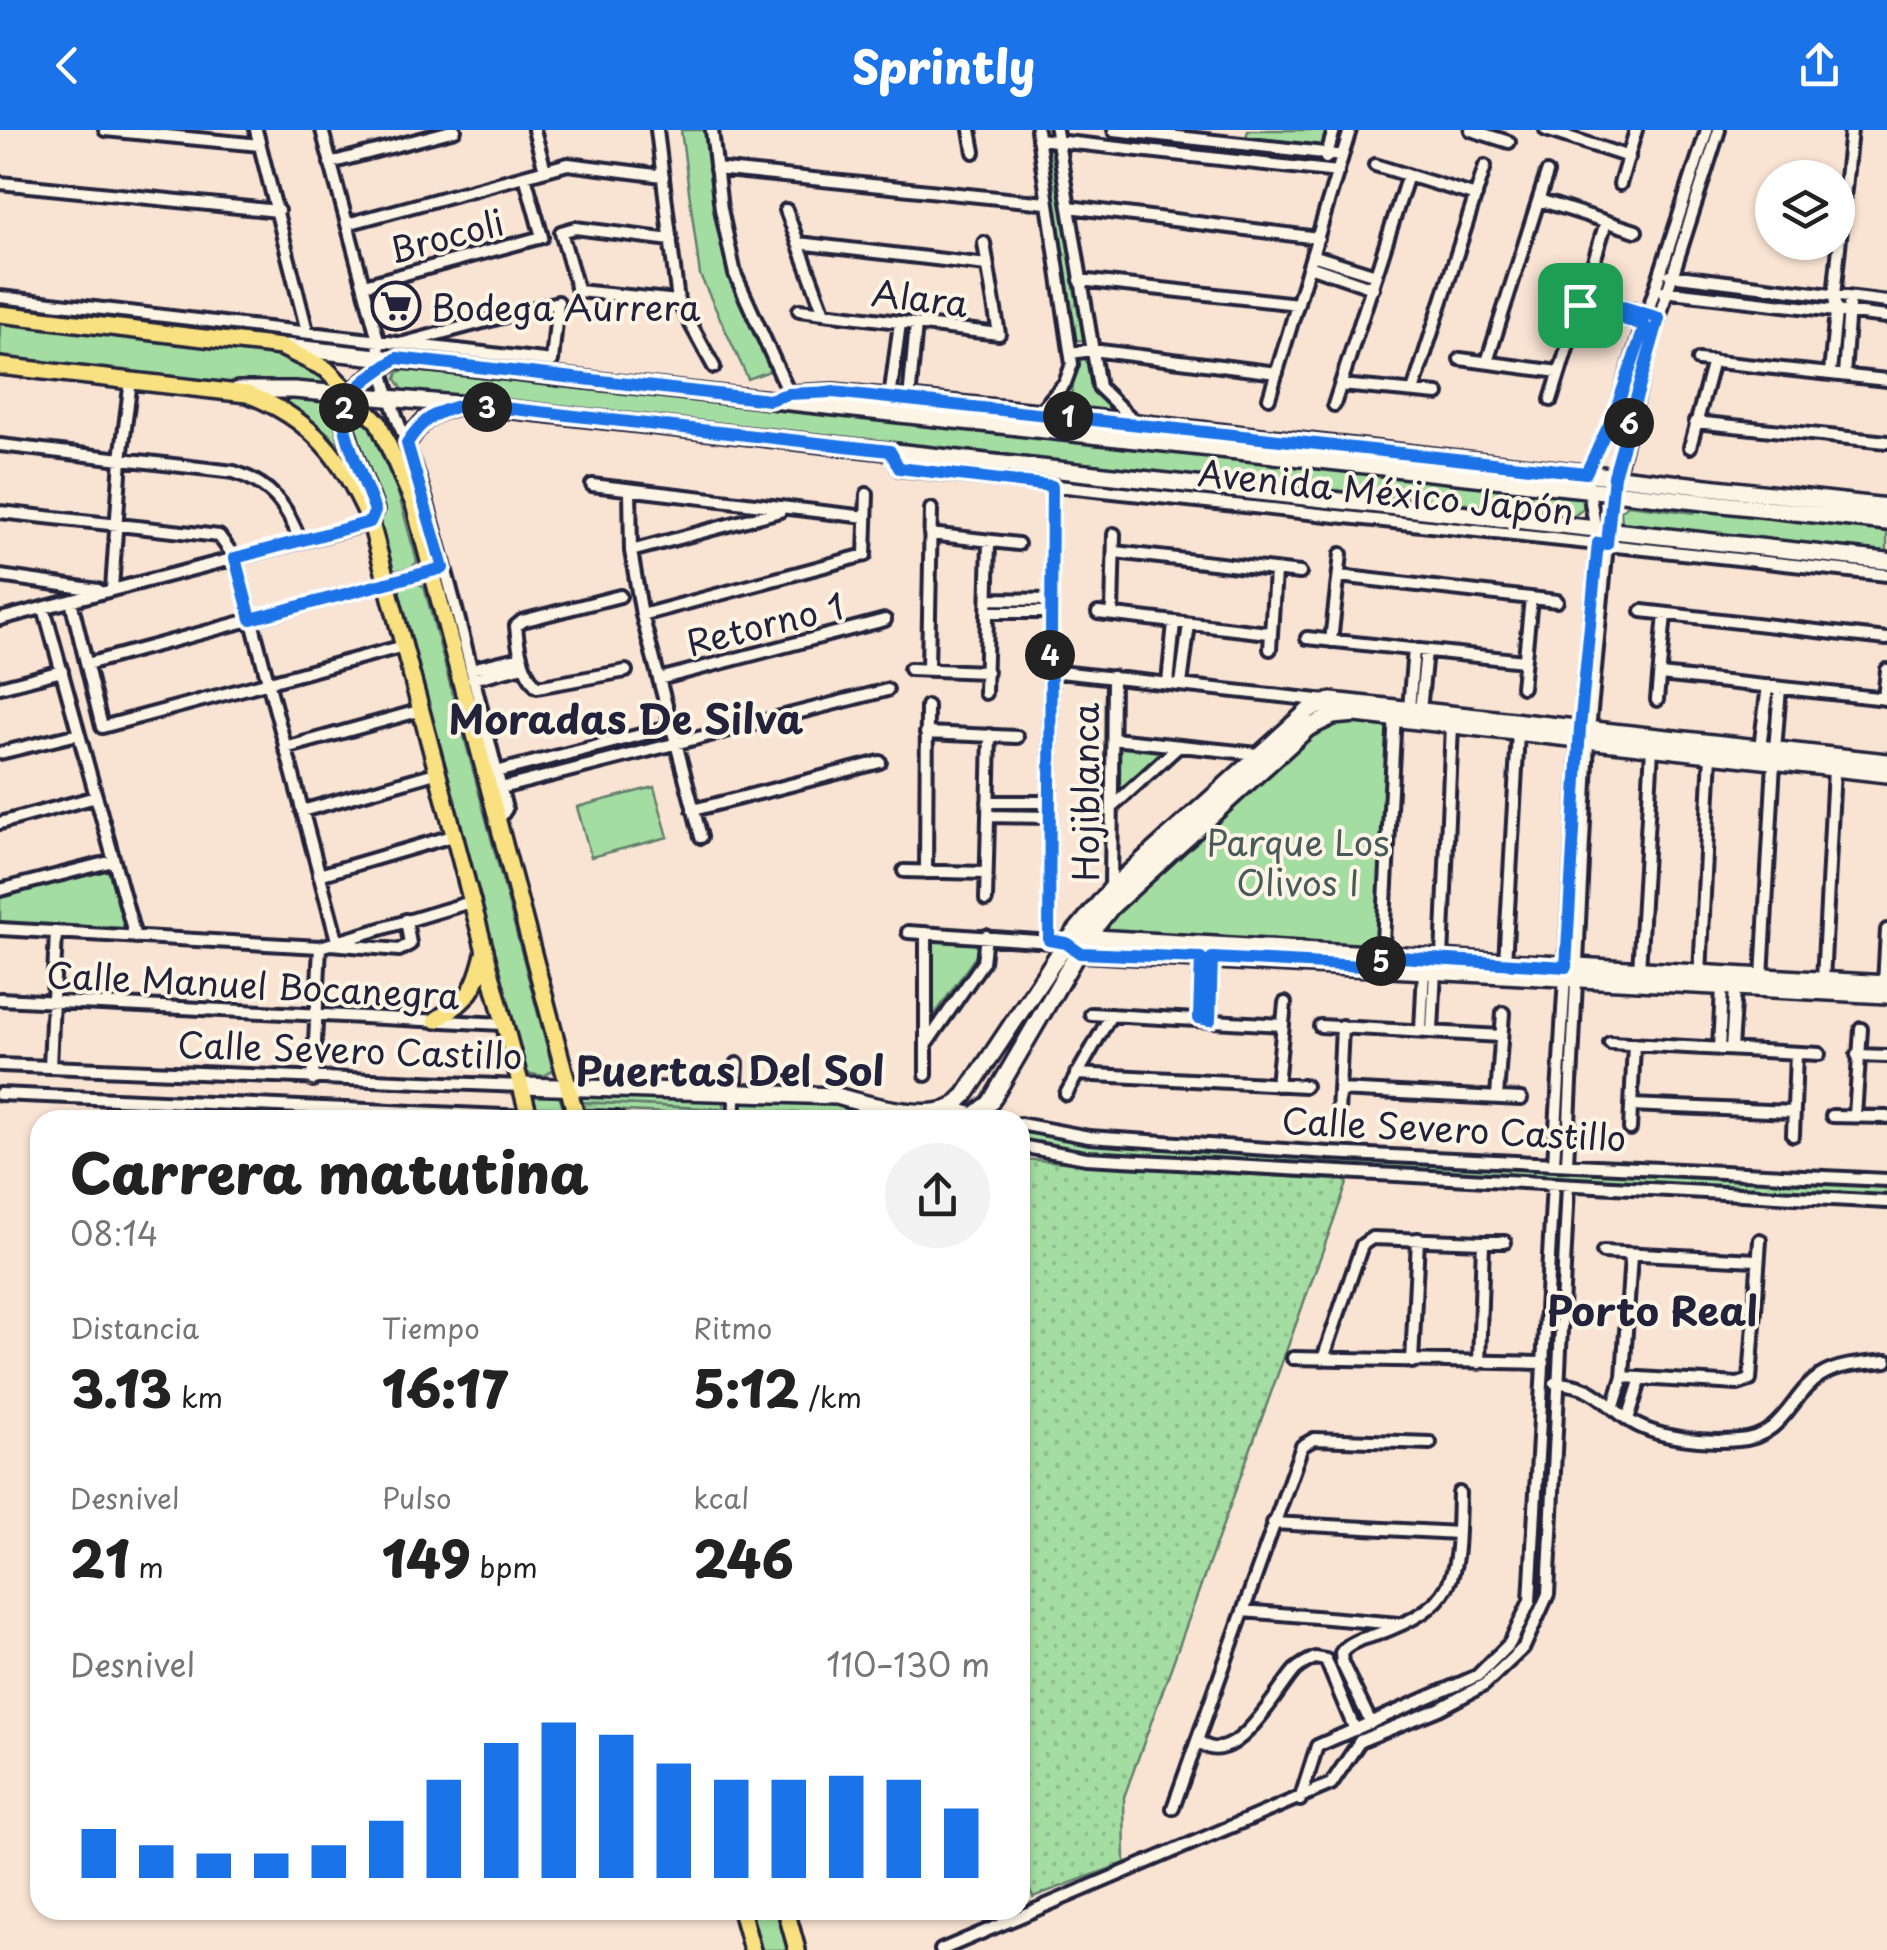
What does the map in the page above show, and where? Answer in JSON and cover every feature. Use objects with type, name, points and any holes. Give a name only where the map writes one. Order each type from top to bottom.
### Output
[{"type":"main road","points":[[0,314],[281,347],[326,368],[378,422],[414,504],[437,570],[443,614],[575,1110]]},
{"type":"main road","points":[[370,522],[375,511],[343,424],[344,406],[379,355],[401,350]]},
{"type":"main road","points":[[0,366],[246,394],[273,404],[316,434],[353,482],[370,522],[387,583],[528,1110]]},
{"type":"main road","points":[[404,480],[422,489]]},
{"type":"main road","points":[[443,614],[458,626]]},
{"type":"main road","points":[[436,1020],[465,1001],[478,977],[486,946]]},
{"type":"main road","points":[[744,1920],[752,1950]]},
{"type":"main road","points":[[789,1920],[797,1950]]},
{"type":"street","points":[[105,130],[260,145]]},
{"type":"street","points":[[256,130],[306,331]]},
{"type":"street","points":[[322,130],[364,285],[389,397],[422,489],[437,570],[458,626],[501,788],[506,809],[497,823]]},
{"type":"street","points":[[330,163],[455,130]]},
{"type":"street","points":[[534,130],[544,170]]},
{"type":"street","points":[[658,130],[678,301],[714,367]]},
{"type":"street","points":[[712,130],[721,209],[736,274],[791,398]]},
{"type":"street","points":[[970,130],[974,152]]},
{"type":"street","points":[[1114,130],[1342,155]]},
{"type":"street","points":[[1324,170],[1334,130]]},
{"type":"street","points":[[1269,398],[1350,130]]},
{"type":"street","points":[[1471,130],[1509,142]]},
{"type":"street","points":[[1546,130],[1629,157]]},
{"type":"street","points":[[1620,184],[1636,130]]},
{"type":"street","points":[[1668,274],[1706,130]]},
{"type":"street","points":[[1567,1163],[1584,734],[1602,537],[1652,322],[1718,130]]},
{"type":"street","points":[[1830,373],[1850,130]]},
{"type":"street","points":[[1040,412],[1064,383],[1072,364],[1038,135],[1338,172]]},
{"type":"street","points":[[1057,135],[1099,387],[1136,423]]},
{"type":"street","points":[[1198,156],[1201,139]]},
{"type":"street","points":[[347,224],[568,164],[663,176]]},
{"type":"street","points":[[1375,165],[1476,196]]},
{"type":"street","points":[[1413,391],[1485,166]]},
{"type":"street","points":[[716,168],[1046,203]]},
{"type":"street","points":[[1488,362],[1547,173]]},
{"type":"street","points":[[1334,406],[1408,175]]},
{"type":"street","name":"Brocoli","points":[[364,285],[542,237],[526,176]]},
{"type":"street","points":[[0,183],[278,211]]},
{"type":"street","points":[[1538,200],[1636,232]]},
{"type":"street","points":[[1069,207],[1318,238]]},
{"type":"street","name":"Alara","points":[[786,210],[824,314]]},
{"type":"street","points":[[1551,400],[1606,222]]},
{"type":"street","points":[[670,240],[575,228],[561,232],[578,291],[678,301]]},
{"type":"street","name":"Alara","points":[[798,310],[999,334],[984,242]]},
{"type":"street","name":"Alara","points":[[798,244],[988,264]]},
{"type":"street","points":[[1311,261],[1376,276]]},
{"type":"street","points":[[1311,261],[1373,288]]},
{"type":"street","points":[[1668,274],[1887,302]]},
{"type":"street","points":[[1080,280],[1298,304]]},
{"type":"street","points":[[1662,291],[1887,317]]},
{"type":"street","points":[[0,297],[306,331],[379,355]]},
{"type":"street","points":[[1844,375],[1850,299]]},
{"type":"street","points":[[1582,300],[1652,322]]},
{"type":"street","points":[[281,347],[379,355],[558,302],[552,361],[401,350]]},
{"type":"street","points":[[890,398],[900,322]]},
{"type":"street","points":[[1602,537],[1587,482],[1652,322]]},
{"type":"street","points":[[909,400],[916,324]]},
{"type":"street","name":"Avenida México Japón","points":[[401,350],[769,400],[833,392],[1136,423],[1277,447]]},
{"type":"street","points":[[1071,353],[1092,350],[1277,373]]},
{"type":"street","points":[[1460,359],[1558,372]]},
{"type":"street","points":[[1698,360],[1887,380]]},
{"type":"street","points":[[1690,446],[1713,361]]},
{"type":"street","points":[[109,590],[131,380]]},
{"type":"street","points":[[1340,385],[1438,394]]},
{"type":"street","name":"Avenida México Japón","points":[[224,390],[353,394],[468,404],[890,451],[1887,575]]},
{"type":"street","name":"Avenida México Japón","points":[[791,398],[1587,482],[1887,506]]},
{"type":"street","points":[[407,443],[430,415],[468,404]]},
{"type":"street","points":[[1695,422],[1887,442]]},
{"type":"street","points":[[0,445],[234,472],[257,480],[278,497],[291,514],[300,541]]},
{"type":"street","name":"Avenida México Japón","points":[[890,451],[899,468],[1052,486],[1887,561]]},
{"type":"street","name":"Avenida México Japón","points":[[1613,484],[1887,522]]},
{"type":"street","points":[[592,485],[866,517]]},
{"type":"street","points":[[1049,937],[1052,486]]},
{"type":"street","points":[[630,490],[631,550],[642,615],[701,838]]},
{"type":"street","points":[[642,615],[865,555],[866,494]]},
{"type":"street","points":[[631,550],[788,508]]},
{"type":"street","points":[[928,668],[931,510]]},
{"type":"street","points":[[0,512],[219,536],[235,558],[318,874],[328,943],[313,1080]]},
{"type":"street","points":[[0,619],[370,522]]},
{"type":"street","points":[[930,534],[1018,544]]},
{"type":"street","points":[[1112,613],[1114,534]]},
{"type":"street","points":[[985,692],[989,541]]},
{"type":"street","points":[[1116,552],[1300,574]]},
{"type":"street","points":[[1331,641],[1341,554]]},
{"type":"street","points":[[87,664],[437,570]]},
{"type":"street","points":[[1270,649],[1275,572]]},
{"type":"street","points":[[0,576],[109,590]]},
{"type":"street","points":[[1339,576],[1557,601]]},
{"type":"street","points":[[620,596],[522,621],[516,626],[522,662],[533,684],[546,688],[626,672]]},
{"type":"street","points":[[1522,687],[1531,598]]},
{"type":"street","points":[[989,599],[1050,606]]},
{"type":"street","points":[[70,601],[102,728],[404,646]]},
{"type":"street","points":[[988,612],[1050,606]]},
{"type":"street","points":[[44,608],[134,936]]},
{"type":"street","points":[[1642,612],[1887,639]]},
{"type":"street","points":[[1098,613],[1268,634]]},
{"type":"street","points":[[1657,700],[1664,614]]},
{"type":"street","name":"Retorno 1","points":[[659,678],[885,620]]},
{"type":"street","points":[[1168,683],[1174,623]]},
{"type":"street","points":[[1181,684],[1189,624]]},
{"type":"street","points":[[1306,638],[1524,662]]},
{"type":"street","points":[[1382,961],[1405,711],[1420,650]]},
{"type":"street","points":[[472,674],[522,662]]},
{"type":"street","points":[[910,669],[987,672]]},
{"type":"street","points":[[1660,675],[1885,699],[1887,670]]},
{"type":"street","points":[[0,687],[62,671]]},
{"type":"street","points":[[1050,671],[1331,701],[1584,734],[1887,762]]},
{"type":"street","name":"Hojiblanca","points":[[1112,677],[1112,907]]},
{"type":"street","points":[[1762,978],[1774,687]]},
{"type":"street","points":[[501,788],[887,690]]},
{"type":"street","points":[[949,1110],[1076,943],[1111,889],[1309,710],[1331,701]]},
{"type":"street","points":[[926,872],[927,706]]},
{"type":"street","points":[[285,748],[422,710]]},
{"type":"street","points":[[986,1110],[1076,943],[1308,728],[1333,716],[1405,711],[1452,725],[1518,733],[1584,734],[1652,748],[1711,754],[1769,753],[1834,768],[1887,774]]},
{"type":"street","points":[[1426,1030],[1452,725]]},
{"type":"street","points":[[496,772],[672,726]]},
{"type":"street","points":[[926,732],[1017,737]]},
{"type":"street","points":[[1505,964],[1518,733]]},
{"type":"street","points":[[0,753],[78,734]]},
{"type":"street","points":[[986,900],[990,736]]},
{"type":"street","points":[[1113,739],[1258,754]]},
{"type":"street","points":[[1112,807],[1179,746]]},
{"type":"street","points":[[1639,971],[1652,748]]},
{"type":"street","points":[[567,754],[572,769]]},
{"type":"street","points":[[1700,974],[1711,754]]},
{"type":"street","points":[[694,810],[880,762]]},
{"type":"street","points":[[1823,981],[1834,768]]},
{"type":"street","points":[[302,811],[439,772]]},
{"type":"street","points":[[0,822],[96,797]]},
{"type":"street","points":[[988,802],[1049,802]]},
{"type":"street","points":[[988,816],[1048,817]]},
{"type":"street","points":[[318,874],[456,836]]},
{"type":"street","points":[[0,890],[114,861]]},
{"type":"street","points":[[904,871],[985,873]]},
{"type":"street","points":[[328,943],[474,900]]},
{"type":"street","points":[[0,929],[328,943],[399,950],[410,944],[406,920]]},
{"type":"street","points":[[1886,988],[1887,930]]},
{"type":"street","points":[[50,1067],[56,932]]},
{"type":"street","points":[[908,932],[1049,937],[1206,958],[1382,961]]},
{"type":"street","points":[[926,933],[926,1075]]},
{"type":"street","points":[[926,1044],[983,962],[986,936]]},
{"type":"street","points":[[1076,943],[1572,973],[1729,987],[1886,988]]},
{"type":"street","points":[[1204,1019],[1206,958]]},
{"type":"street","points":[[1434,966],[1505,964],[1572,973],[1639,971],[1886,988]]},
{"type":"street","points":[[1554,1162],[1572,973]]},
{"type":"street","points":[[1725,1049],[1729,987]]},
{"type":"street","name":"Calle Manuel Bocanegra","points":[[0,999],[504,1024]]},
{"type":"street","points":[[1277,1084],[1285,1003]]},
{"type":"street","points":[[1091,1014],[1283,1025]]},
{"type":"street","points":[[1497,1098],[1503,1014]]},
{"type":"street","points":[[1066,1094],[1111,1015]]},
{"type":"street","points":[[1320,1026],[1501,1036]]},
{"type":"street","points":[[1338,1114],[1342,1026]]},
{"type":"street","points":[[1855,1115],[1861,1029]]},
{"type":"street","points":[[1610,1043],[1818,1054]]},
{"type":"street","points":[[1630,1129],[1634,1044]]},
{"type":"street","points":[[1793,1135],[1796,1053]]},
{"type":"street","points":[[1858,1055],[1887,1056]]},
{"type":"street","points":[[735,1110],[737,1064]]},
{"type":"street","name":"Calle Severo Castillo","points":[[0,1065],[313,1080],[837,1096],[898,1110]]},
{"type":"street","points":[[1076,1074],[1305,1086]]},
{"type":"street","points":[[1339,1090],[1521,1099]]},
{"type":"street","name":"Calle Severo Castillo","points":[[0,1094],[339,1110]]},
{"type":"street","points":[[1632,1105],[1794,1112]]},
{"type":"street","points":[[1832,1116],[1887,1116]]},
{"type":"street","name":"Calle Severo Castillo","points":[[1030,1126],[1109,1138],[1887,1180]]},
{"type":"street","name":"Calle Severo Castillo","points":[[1030,1148],[1086,1158],[1887,1202]]},
{"type":"street","points":[[1300,1800],[1317,1746],[1436,1697],[1476,1676],[1510,1642],[1530,1601],[1553,1184]]},
{"type":"street","points":[[1030,1913],[1331,1784],[1360,1741],[1439,1709],[1484,1685],[1524,1647],[1548,1594],[1568,1186]]},
{"type":"street","points":[[1323,1359],[1362,1245],[1372,1238],[1505,1242]]},
{"type":"street","points":[[1412,1362],[1418,1239]]},
{"type":"street","points":[[1623,1378],[1738,1384],[1750,1380],[1760,1240]]},
{"type":"street","points":[[1479,1364],[1483,1242]]},
{"type":"street","points":[[1603,1252],[1756,1260]]},
{"type":"street","points":[[1614,1406],[1623,1378],[1631,1256]]},
{"type":"street","points":[[1293,1358],[1544,1363]]},
{"type":"street","points":[[1510,1364],[1544,1381],[1588,1388],[1628,1420],[1652,1432],[1735,1441],[1749,1439],[1780,1422],[1817,1377],[1834,1369],[1887,1362]]},
{"type":"street","points":[[1628,1420],[1640,1378]]},
{"type":"street","points":[[1174,1808],[1273,1523],[1306,1441],[1430,1443]]},
{"type":"street","points":[[1348,1644],[1429,1612],[1446,1591],[1454,1568],[1460,1493]]},
{"type":"street","points":[[1273,1523],[1458,1533]]},
{"type":"street","points":[[1243,1612],[1405,1624]]},
{"type":"street","points":[[1340,1618],[1357,1628],[1356,1636],[1341,1653],[1342,1664],[1376,1733]]},
{"type":"street","points":[[1199,1740],[1207,1748],[1226,1746],[1267,1712],[1296,1669],[1315,1658],[1326,1660],[1360,1741]]},
{"type":"street","points":[[942,1950],[1014,1920]]},
{"type":"green space","points":[[681,130],[708,130],[728,248],[775,369],[748,379],[700,275]]},
{"type":"green space","points":[[1248,130],[1328,130],[1322,147],[1246,138]]},
{"type":"green space","points":[[1044,142],[1054,142],[1084,340],[1074,341]]},
{"type":"green space","points":[[0,322],[243,350],[290,359],[318,372],[365,416],[377,435],[394,478],[417,562],[411,568],[393,571],[360,476],[350,459],[324,430],[292,408],[239,385],[0,359]]},
{"type":"green space","points":[[1088,355],[1096,390],[1120,417],[1054,410],[1071,395],[1072,357]]},
{"type":"green space","points":[[398,372],[1578,496],[1584,502],[1583,509],[1574,516],[403,390],[396,379]]},
{"type":"green space","points":[[1628,505],[1694,513],[1696,508],[1887,529],[1887,555],[1630,528],[1622,522],[1621,511]]},
{"type":"green space","points":[[418,583],[424,587],[553,1070],[544,1076],[525,1073],[396,596],[402,587]]},
{"type":"green space","name":"Parque Los Olivos I","points":[[1340,722],[1392,725],[1379,949],[1098,935],[1118,910],[1320,728]]},
{"type":"green space","points":[[1117,743],[1172,749],[1116,798]]},
{"type":"green space","points":[[654,787],[668,837],[591,857],[577,807]]},
{"type":"green space","points":[[109,865],[129,933],[0,925],[0,894]]},
{"type":"green space","points":[[931,938],[978,941],[978,953],[931,1020]]},
{"type":"green space","points":[[556,1089],[563,1107],[534,1110],[532,1092]]},
{"type":"green space","points":[[578,1091],[724,1098],[724,1109],[581,1102]]},
{"type":"green space","points":[[740,1099],[893,1110],[740,1110]]},
{"type":"green space","points":[[581,1102],[739,1110],[603,1110],[582,1109]]},
{"type":"green space","points":[[1030,1129],[1095,1141],[1887,1181],[1887,1197],[1091,1154],[1030,1142]]},
{"type":"green space","points":[[1030,1160],[1348,1181],[1124,1797],[1125,1863],[1033,1897]]},
{"type":"green space","points":[[752,1920],[782,1920],[790,1950],[760,1950]]},
{"type":"place","name":"Bodega Aurrera","points":[[396,306]]},
{"type":"district","name":"Moradas De Silva","points":[[626,717]]},
{"type":"district","name":"Puertas Del Sol","points":[[730,1069]]},
{"type":"district","name":"Porto Real","points":[[1652,1309]]},
{"type":"route","points":[[1584,295],[1659,318],[1614,476],[1607,544],[1598,543],[1580,728],[1566,967],[1382,956],[1381,967],[1212,958],[1210,1020],[1199,1018],[1201,958],[1080,953],[1066,943],[1049,940],[1052,486],[899,468],[890,451],[468,404],[430,415],[407,443],[443,568],[251,619],[235,558],[370,522],[375,511],[343,424],[344,406],[397,358],[769,400],[788,394],[833,392],[1040,412],[1586,473],[1615,412],[1645,326],[1580,305],[1584,295]]}]
